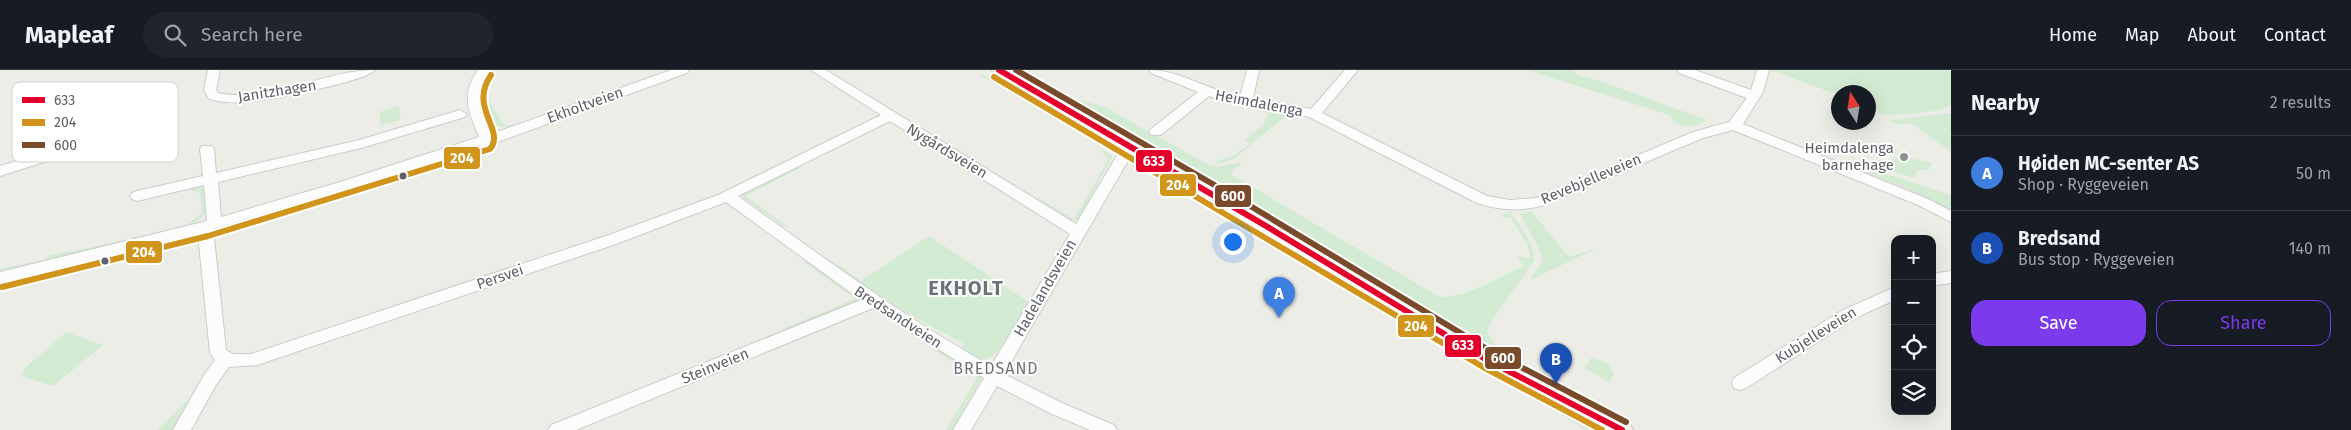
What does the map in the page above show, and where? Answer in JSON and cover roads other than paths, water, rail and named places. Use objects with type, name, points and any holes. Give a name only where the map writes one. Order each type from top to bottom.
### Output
[{"type":"main road","points":[[989,70],[1032,90]]},
{"type":"main road","points":[[1000,70],[1129,147],[1222,199],[1486,359],[1568,405],[1622,430]]},
{"type":"street","name":"Janitzhagen","points":[[214,70],[210,99],[256,96],[322,83],[369,70]]},
{"type":"street","points":[[484,70],[474,84],[472,93],[475,110],[487,141]]},
{"type":"street","name":"Ekholtveien","points":[[0,278],[210,227],[360,182],[487,141],[683,70]]},
{"type":"street","name":"Nygårdsveien","points":[[817,70],[1078,232]]},
{"type":"street","name":"Heimdalenga","points":[[1154,70],[1206,92],[1246,102],[1298,109],[1314,114],[1352,70]]},
{"type":"street","points":[[1683,70],[1754,96]]},
{"type":"street","points":[[1763,70],[1761,83],[1742,118],[1734,125],[1923,202],[1951,217]]},
{"type":"street","points":[[1246,102],[1249,71]]},
{"type":"street","name":"Heimdalenga","points":[[1156,132],[1206,92]]},
{"type":"street","points":[[137,196],[361,144],[460,114]]},
{"type":"street","name":"Revebjelleveien","points":[[1314,114],[1482,200],[1512,205],[1539,202],[1698,135],[1734,125]]},
{"type":"street","name":"Persvei","points":[[225,359],[231,361],[251,360],[278,352],[611,240],[728,196],[890,116]]},
{"type":"street","name":"Hadelandsveien","points":[[962,430],[1129,147]]},
{"type":"street","points":[[182,430],[210,380],[225,359],[218,353],[207,149]]},
{"type":"street","points":[[0,171],[29,162]]},
{"type":"street","name":"Bredsandveien","points":[[728,196],[872,302],[1011,387],[1108,430]]},
{"type":"street","points":[[1936,279],[1951,276]]},
{"type":"street","name":"Kubjelleveien","points":[[1740,383],[1850,314],[1891,295]]},
{"type":"street","name":"Steinveien","points":[[557,430],[872,302]]},
{"type":"place","name":"Heimdalenga barnehage","points":[[1904,157]]},
{"type":"place","name":"Høiden MC-senter AS","points":[[1279,318]]},
{"type":"place","name":"Bredsand","points":[[1556,384]]},
{"type":"district","name":"EKHOLT","points":[[966,288]]},
{"type":"district","name":"BREDSAND","points":[[996,368]]}]
